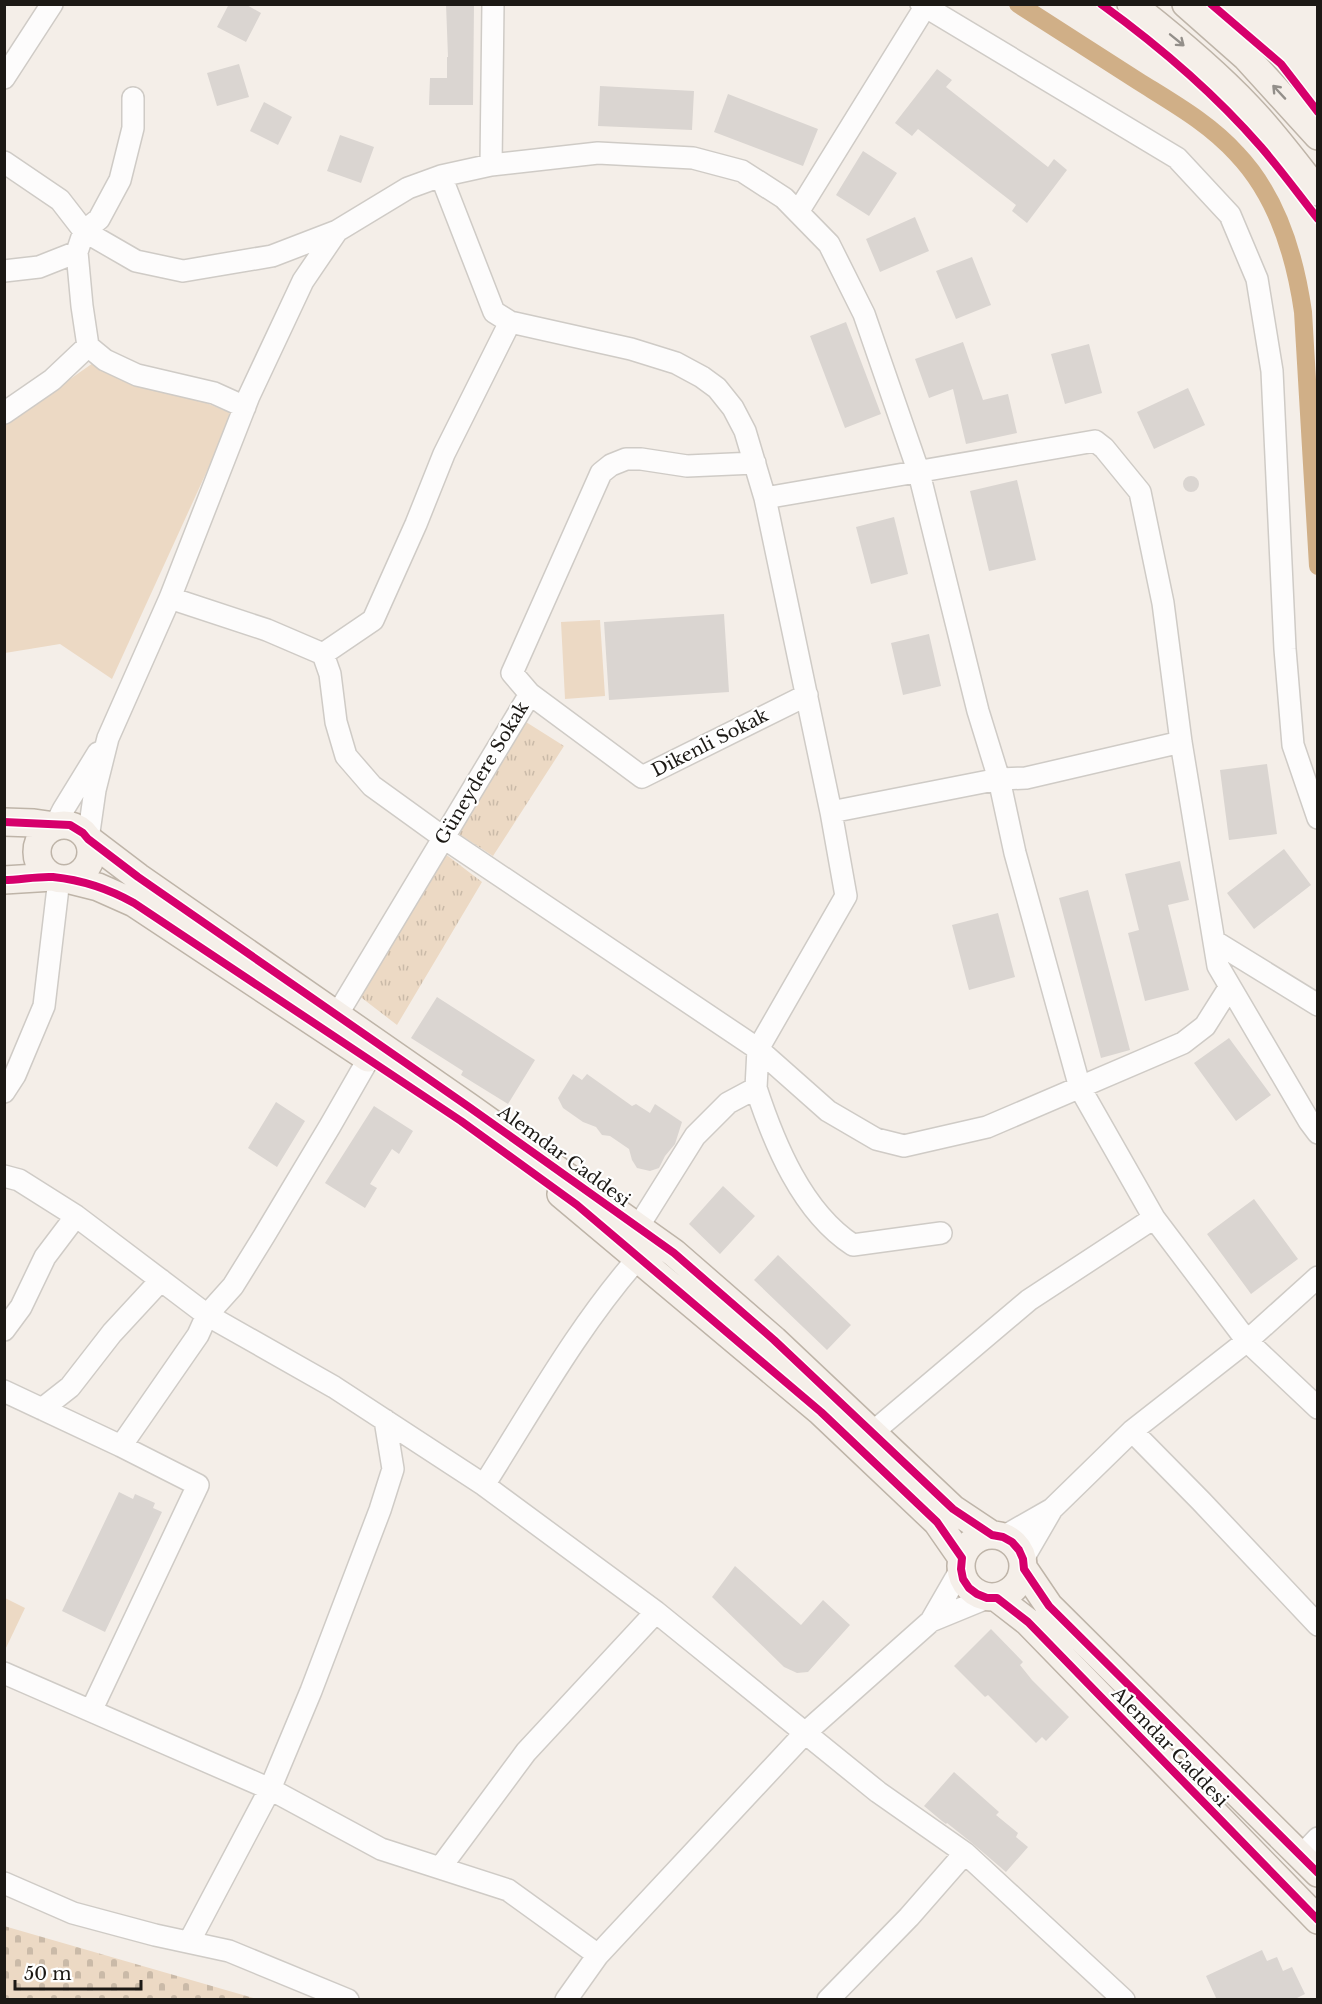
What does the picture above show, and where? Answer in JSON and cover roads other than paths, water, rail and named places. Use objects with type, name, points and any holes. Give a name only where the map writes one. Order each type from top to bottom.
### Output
[{"type":"main road","points":[[1131,4],[1222,80],[1281,144],[1317,192]]},
{"type":"main road","points":[[1186,4],[1246,57],[1317,136]]},
{"type":"main road","points":[[4,822],[70,825],[83,833],[88,839],[91,856],[83,872],[75,877],[59,878],[45,872],[39,864],[36,855],[40,837],[47,830],[56,826]]},
{"type":"main road","name":"Alemdar Caddesi","points":[[88,839],[138,877],[674,1253],[774,1340],[953,1509],[997,1536]]},
{"type":"main road","name":"Alemdar Caddesi","points":[[4,880],[59,878],[98,887],[134,903],[461,1121],[577,1205],[821,1412],[937,1522],[962,1564]]},
{"type":"main road","points":[[997,1536],[1012,1542],[1019,1550],[1023,1564],[1021,1579],[1015,1588],[1007,1594],[992,1598],[977,1594],[969,1588],[963,1579],[962,1564],[966,1549],[973,1542],[982,1537],[997,1536]]},
{"type":"main road","name":"Alemdar Caddesi","points":[[1023,1564],[1048,1606],[1312,1856]]},
{"type":"main road","name":"Alemdar Caddesi","points":[[992,1598],[1028,1622],[1317,1920]]},
{"type":"street","points":[[4,78],[52,4]]},
{"type":"street","points":[[491,165],[493,4]]},
{"type":"street","points":[[798,212],[923,6],[1177,158],[1230,215],[1257,279],[1272,371],[1285,649],[1293,745],[1317,818]]},
{"type":"street","points":[[133,98],[133,128],[120,180],[99,219],[84,231],[77,252],[88,346],[105,360],[137,375],[214,393],[245,407]]},
{"type":"street","points":[[4,162],[60,200],[84,231],[136,261],[183,271],[272,256],[337,231],[408,188],[441,176],[491,165],[598,153],[693,158],[742,171],[784,198],[829,244],[864,314],[919,473],[978,711],[999,779],[1015,853],[1080,1088],[1154,1218],[1247,1341],[1317,1408]]},
{"type":"street","points":[[441,176],[494,312],[510,322],[631,349],[676,363],[702,376],[717,388],[734,408],[745,431],[765,498],[831,812],[846,896],[758,1049],[756,1088],[768,1124],[804,1197],[839,1236],[853,1245],[941,1233]]},
{"type":"street","points":[[56,826],[67,802],[108,738],[170,598],[245,407],[303,281],[337,231]]},
{"type":"street","points":[[4,271],[39,267],[77,252]]},
{"type":"street","points":[[323,654],[373,620],[444,454],[510,322]]},
{"type":"street","points":[[4,413],[52,380],[88,346]]},
{"type":"street","points":[[765,498],[1095,441],[1104,448],[1140,492],[1163,603],[1181,742],[1218,966],[1317,1133]]},
{"type":"street","name":"Güneydere Sokak","points":[[337,1015],[530,694],[512,673],[601,473],[611,465],[626,459],[687,466],[755,463]]},
{"type":"street","points":[[170,598],[267,630],[323,654],[330,674],[336,722],[346,756],[372,786],[444,838],[758,1049],[828,1111],[876,1139],[903,1146],[987,1127],[1080,1088],[1183,1043],[1205,1026],[1229,988]]},
{"type":"street","name":"Dikenli Sokak","points":[[530,694],[642,777],[807,695]]},
{"type":"street","points":[[88,839],[95,790],[108,738]]},
{"type":"street","points":[[831,812],[999,779],[1026,778],[1181,742]]},
{"type":"street","points":[[4,1092],[15,1075],[44,1006],[59,878]]},
{"type":"street","points":[[1214,941],[1317,1005]]},
{"type":"street","points":[[121,1446],[198,1335],[207,1315],[233,1286],[369,1058]]},
{"type":"street","points":[[638,1227],[695,1136],[728,1102],[756,1088]]},
{"type":"street","points":[[4,1176],[19,1180],[76,1216],[207,1315],[334,1386],[484,1485],[656,1612],[878,1791],[965,1853],[1123,1999]]},
{"type":"street","points":[[4,1330],[21,1307],[45,1257],[76,1216]]},
{"type":"street","points":[[873,1432],[1029,1300],[1154,1218]]},
{"type":"street","points":[[484,1485],[612,1287],[639,1257]]},
{"type":"street","points":[[1023,1564],[1052,1509],[1132,1431],[1247,1341],[1317,1277]]},
{"type":"street","points":[[42,1409],[70,1387],[112,1333],[161,1281]]},
{"type":"street","points":[[4,1391],[198,1485],[90,1711]]},
{"type":"street","points":[[189,1942],[270,1789],[311,1691],[380,1510],[393,1469],[385,1420]]},
{"type":"street","points":[[1132,1431],[1209,1509],[1317,1625]]},
{"type":"street","points":[[997,1536],[1052,1509]]},
{"type":"street","points":[[566,2000],[598,1955],[805,1733],[931,1621],[962,1564]]},
{"type":"street","points":[[931,1621],[992,1598]]},
{"type":"street","points":[[440,1868],[526,1752],[656,1612]]},
{"type":"street","points":[[4,1673],[270,1789],[381,1849],[508,1890],[598,1955]]},
{"type":"street","points":[[828,2000],[909,1917],[965,1853]]},
{"type":"street","points":[[4,1883],[73,1913],[155,1935],[229,1951],[348,2000]]},
{"type":"waterway","points":[[1018,4],[1203,123],[1237,154],[1251,171],[1274,208],[1295,270],[1303,312],[1318,566]]}]
